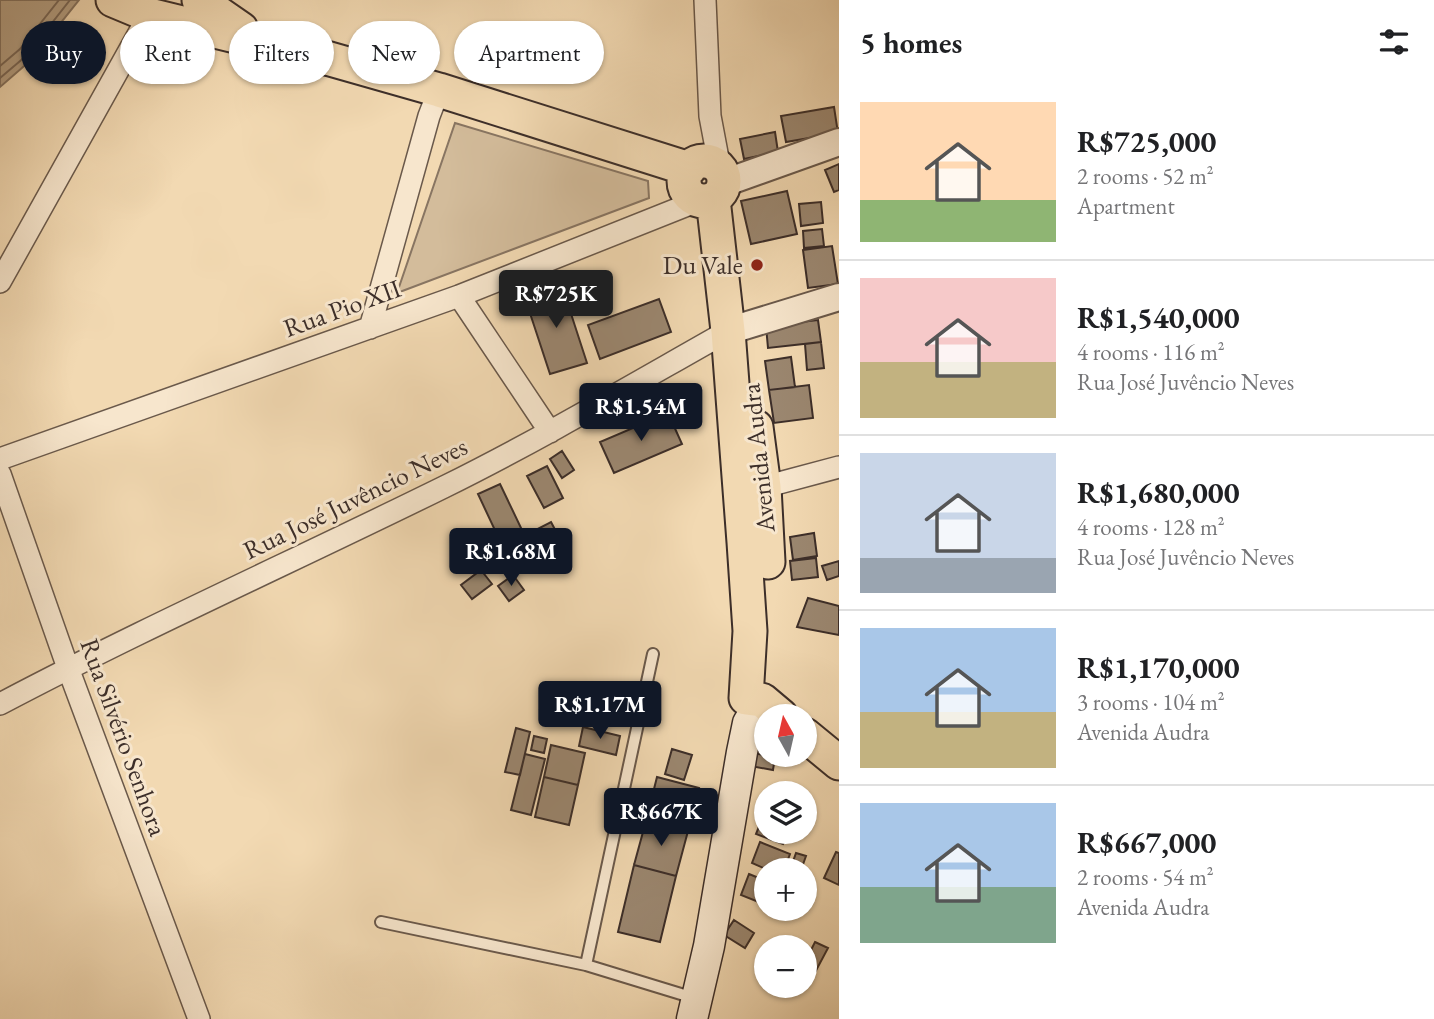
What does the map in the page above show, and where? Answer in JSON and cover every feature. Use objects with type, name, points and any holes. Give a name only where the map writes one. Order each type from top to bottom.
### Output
[{"type":"main road","points":[[199,0],[229,21]]},
{"type":"main road","points":[[129,7],[229,34]]},
{"type":"main road","points":[[334,62],[439,90],[709,182]]},
{"type":"main road","name":"Avenida Audra","points":[[709,182],[764,486],[772,630],[760,704]]},
{"type":"main road","name":"Avenida Audra","points":[[735,329],[750,631],[758,704]]},
{"type":"main road","name":"Avenida Audra","points":[[694,1009],[754,733]]},
{"type":"main road","points":[[817,745],[839,763]]},
{"type":"street","points":[[705,0],[710,116],[709,182],[839,142]]},
{"type":"street","points":[[0,282],[129,7]]},
{"type":"street","points":[[370,328],[429,116],[439,90]]},
{"type":"street","name":"Rua Pio XII","points":[[0,459],[459,296],[709,182]]},
{"type":"street","points":[[459,296],[550,432]]},
{"type":"street","points":[[735,329],[839,297]]},
{"type":"street","name":"Rua José Juvêncio Neves","points":[[0,704],[68,668],[445,486],[550,432],[735,329]]},
{"type":"street","points":[[764,486],[839,467]]},
{"type":"street","name":"Rua Silvério Senhora","points":[[0,474],[68,668],[199,1019]]},
{"type":"lane","points":[[586,965],[653,654]]},
{"type":"lane","points":[[381,922],[586,965],[694,1009]]},
{"type":"shaded area","points":[[455,123],[648,181],[649,198],[397,293]]},
{"type":"water","points":[[0,0],[79,0],[62,21],[21,21],[21,69],[0,87]]},
{"type":"building","points":[[834,107],[838,133],[786,142],[781,116]]},
{"type":"building","points":[[775,132],[778,152],[744,159],[740,139]]},
{"type":"building","points":[[839,164],[839,190],[834,192],[825,170]]},
{"type":"building","points":[[787,191],[797,234],[751,244],[741,201]]},
{"type":"building","points":[[821,202],[823,223],[801,226],[799,204]]},
{"type":"building","points":[[822,229],[824,246],[804,248],[803,231]]},
{"type":"building","points":[[832,246],[838,284],[808,288],[803,250]]},
{"type":"building","points":[[562,286],[587,363],[550,374],[525,298]]},
{"type":"building","points":[[659,299],[671,332],[600,359],[588,325]]},
{"type":"building","points":[[818,320],[821,342],[768,348],[766,326]]},
{"type":"building","points":[[821,342],[824,368],[807,370],[805,344]]},
{"type":"building","points":[[791,357],[795,387],[769,390],[765,361]]},
{"type":"building","points":[[809,385],[813,418],[774,423],[769,390]]},
{"type":"building","points":[[668,413],[682,444],[614,473],[600,442]]},
{"type":"building","points":[[562,451],[574,470],[562,478],[550,459]]},
{"type":"building","points":[[547,466],[563,498],[544,508],[527,476]]},
{"type":"building","points":[[500,484],[522,530],[500,541],[478,494]]},
{"type":"building","points":[[551,522],[560,539],[535,553],[526,535]]},
{"type":"building","points":[[814,533],[817,556],[793,560],[790,537]]},
{"type":"building","points":[[523,544],[531,557],[511,571],[502,559]]},
{"type":"building","points":[[816,558],[818,577],[792,580],[790,561]]},
{"type":"building","points":[[839,561],[839,576],[827,580],[822,566]]},
{"type":"building","points":[[481,570],[492,584],[472,599],[461,585]]},
{"type":"building","points":[[513,575],[524,590],[509,601],[498,586]]},
{"type":"building","points":[[808,598],[839,606],[839,635],[797,627]]},
{"type":"building","points":[[546,688],[565,694],[559,715],[540,709]]},
{"type":"building","points":[[754,725],[754,749],[749,748]]},
{"type":"building","points":[[583,727],[620,736],[616,755],[579,746]]},
{"type":"building","points":[[516,728],[530,732],[520,775],[505,772]]},
{"type":"building","points":[[534,736],[547,739],[544,753],[531,750]]},
{"type":"building","points":[[551,745],[585,753],[578,785],[544,777]]},
{"type":"building","points":[[672,749],[692,755],[684,780],[665,774]]},
{"type":"building","points":[[747,752],[754,753],[754,767],[745,765]]},
{"type":"building","points":[[525,754],[545,759],[531,815],[511,810]]},
{"type":"building","points":[[544,777],[578,785],[569,825],[535,817]]},
{"type":"building","points":[[657,777],[699,788],[688,831],[646,821]]},
{"type":"building","points":[[646,821],[688,831],[676,876],[634,865]]},
{"type":"building","points":[[759,844],[790,854],[788,858],[754,858],[754,864],[752,863]]},
{"type":"building","points":[[836,852],[839,853],[839,885],[824,878]]},
{"type":"building","points":[[796,853],[806,856],[805,858],[794,858]]},
{"type":"building","points":[[634,865],[676,876],[660,942],[618,932]]},
{"type":"building","points":[[749,874],[754,876],[754,900],[741,895]]},
{"type":"building","points":[[734,920],[754,933],[745,948],[724,935]]},
{"type":"building","points":[[817,943],[828,948],[817,969]]},
{"type":"place","name":"Du Vale","points":[[757,265]]}]
